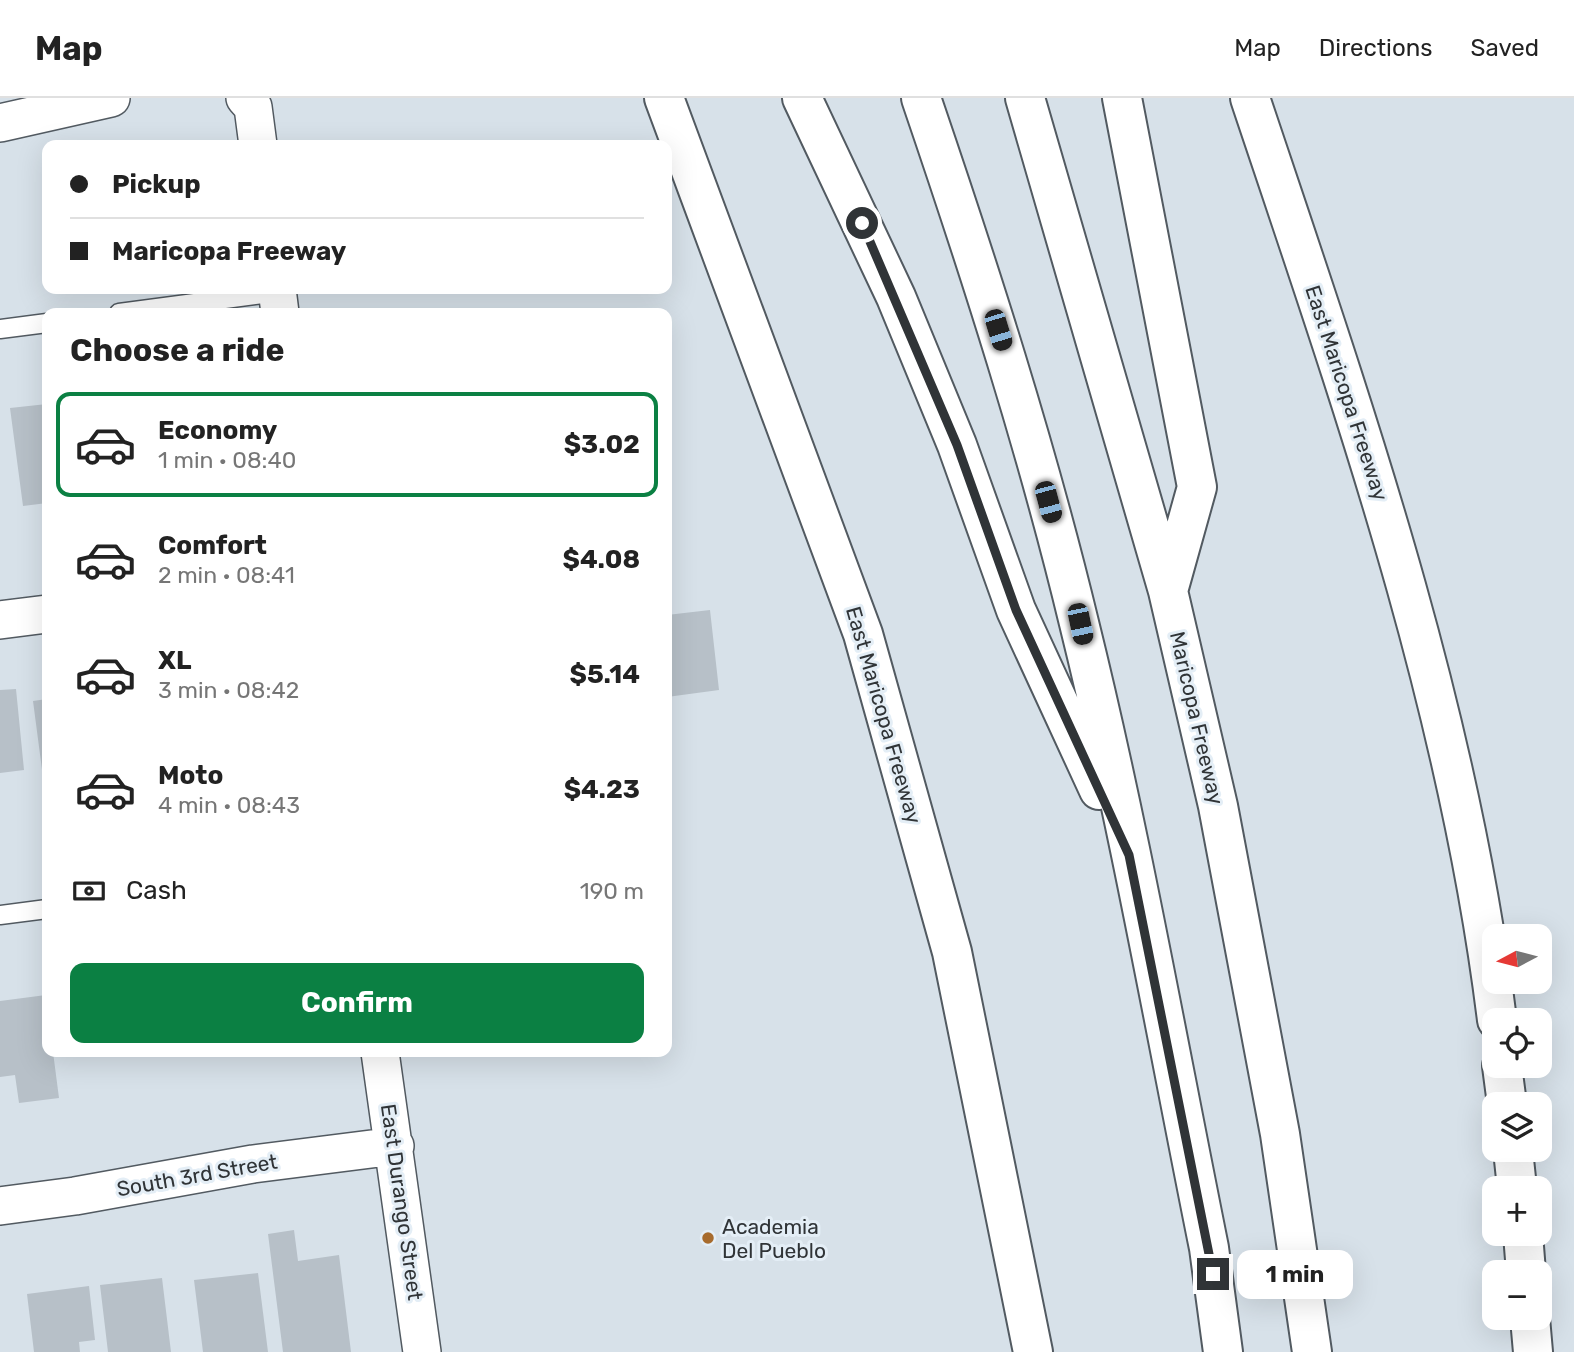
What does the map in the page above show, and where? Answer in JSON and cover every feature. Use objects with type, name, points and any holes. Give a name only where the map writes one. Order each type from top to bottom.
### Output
[{"type":"main road","name":"East Maricopa Freeway","points":[[664,98],[863,635],[952,952],[1034,1352]]},
{"type":"main road","points":[[802,98],[896,297],[957,445],[1016,610],[1129,855]]},
{"type":"main road","points":[[921,98],[983,280],[1035,453],[1080,624],[1209,1248],[1223,1352]]},
{"type":"main road","name":"Maricopa Freeway","points":[[1025,98],[1168,591],[1217,806],[1278,1121],[1312,1352]]},
{"type":"main road","points":[[1122,98],[1197,487],[1168,591]]},
{"type":"main road","name":"East Maricopa Freeway","points":[[1250,98],[1354,407],[1446,740],[1486,928],[1496,1008]]},
{"type":"main road","points":[[1531,1330],[1532,1352]]},
{"type":"street","points":[[0,123],[111,98]]},
{"type":"street","points":[[245,98],[253,107],[257,140]]},
{"type":"street","points":[[0,620],[42,615]]},
{"type":"street","name":"East Durango Street","points":[[381,1057],[422,1352]]},
{"type":"street","name":"South 3rd Street","points":[[0,1206],[75,1196],[253,1164],[395,1146]]},
{"type":"lane","points":[[172,308],[279,298]]},
{"type":"lane","points":[[0,329],[42,324]]},
{"type":"lane","points":[[0,915],[42,910]]},
{"type":"building","points":[[42,405],[42,504],[23,506],[10,408]]},
{"type":"building","points":[[710,610],[719,690],[672,696],[672,614]]},
{"type":"building","points":[[16,689],[24,770],[0,773],[0,690]]},
{"type":"building","points":[[42,700],[42,770],[33,701]]},
{"type":"building","points":[[42,996],[42,1057],[54,1057],[59,1098],[19,1103],[15,1075],[0,1077],[0,1001]]},
{"type":"building","points":[[294,1230],[298,1261],[339,1255],[351,1352],[283,1352],[268,1234]]},
{"type":"building","points":[[258,1273],[268,1352],[203,1352],[194,1280]]},
{"type":"building","points":[[162,1278],[171,1352],[108,1352],[100,1285]]},
{"type":"building","points":[[89,1286],[95,1340],[79,1342],[80,1352],[34,1352],[27,1294]]},
{"type":"place","name":"Academia Del Pueblo","points":[[708,1238]]},
{"type":"route","points":[[862,223],[896,297],[957,445],[1000,559],[1016,610],[1129,855],[1213,1274]]}]
